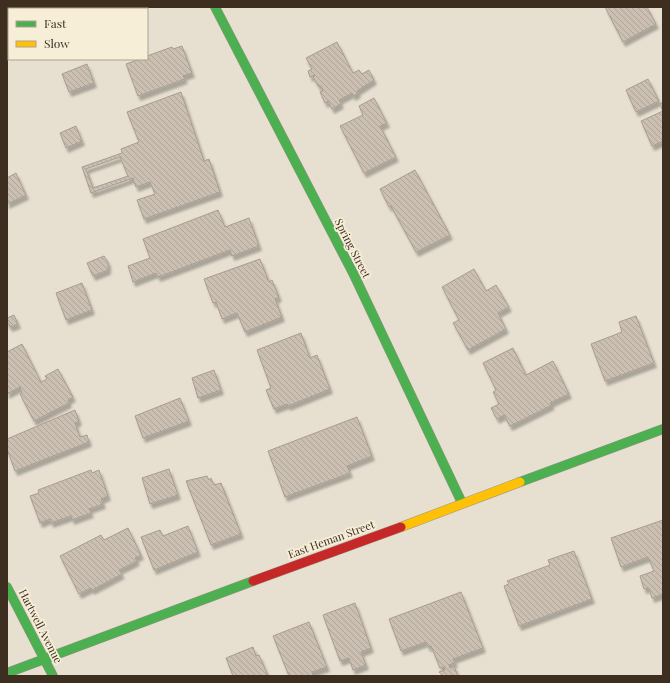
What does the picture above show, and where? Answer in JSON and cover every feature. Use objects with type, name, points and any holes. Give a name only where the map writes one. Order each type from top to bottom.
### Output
[{"type":"street","name":"Spring Street","points":[[215,7],[354,275],[462,503]]},
{"type":"street","name":"East Heman Street","points":[[7,673],[663,429]]},
{"type":"street","name":"Hartwell Avenue","points":[[7,586],[53,676]]},
{"type":"building","points":[[605,7],[647,7],[656,24],[623,42]]},
{"type":"building","points":[[337,42],[353,73],[359,70],[362,74],[369,70],[374,80],[357,91],[358,93],[353,96],[352,93],[339,100],[341,104],[332,109],[328,101],[325,103],[320,92],[323,91],[321,86],[319,87],[313,77],[315,75],[310,77],[308,71],[312,69],[306,58]]},
{"type":"building","points":[[182,46],[192,73],[183,76],[185,79],[138,96],[126,64],[137,60],[148,60],[148,56],[172,47],[173,49]]},
{"type":"building","points":[[87,64],[94,83],[69,92],[62,74]]},
{"type":"building","points":[[648,79],[659,101],[636,112],[626,90]]},
{"type":"building","points":[[181,92],[204,161],[209,159],[220,192],[144,219],[137,200],[155,194],[150,182],[136,187],[133,178],[91,193],[82,167],[122,153],[121,149],[139,142],[127,112]],"holes":[[[120,157],[128,176],[93,188],[86,169]]]},
{"type":"building","points":[[374,98],[387,123],[380,126],[396,157],[364,173],[340,126],[363,115],[359,106]]},
{"type":"building","points":[[663,103],[663,111],[660,104]]},
{"type":"building","points":[[663,111],[663,141],[652,146],[641,121]]},
{"type":"building","points":[[76,126],[82,141],[66,148],[60,133]]},
{"type":"building","points":[[415,170],[450,235],[416,252],[380,189]]},
{"type":"building","points":[[16,173],[26,195],[7,204],[7,178]]},
{"type":"building","points":[[218,210],[225,227],[249,218],[259,246],[232,256],[230,250],[158,277],[156,273],[133,282],[128,266],[150,258],[143,239]]},
{"type":"building","points":[[104,256],[108,262],[108,270],[93,276],[87,263]]},
{"type":"building","points":[[260,259],[269,282],[272,280],[279,297],[275,299],[282,317],[245,332],[237,313],[222,319],[216,302],[213,303],[204,279]]},
{"type":"building","points":[[474,269],[486,291],[496,285],[509,307],[498,313],[506,329],[468,350],[453,323],[459,320],[442,287]]},
{"type":"building","points":[[82,283],[92,310],[66,320],[56,293]]},
{"type":"building","points":[[14,315],[18,324],[10,327],[9,324],[7,324],[7,318]]},
{"type":"building","points":[[636,316],[654,363],[605,381],[591,344],[622,332],[619,322]]},
{"type":"building","points":[[301,333],[310,358],[317,355],[330,389],[288,406],[287,404],[274,409],[266,390],[271,388],[257,350]]},
{"type":"building","points":[[22,344],[41,382],[47,379],[45,376],[58,369],[73,397],[68,400],[69,403],[34,421],[20,394],[22,393],[20,387],[7,394],[7,352]]},
{"type":"building","points":[[513,348],[526,375],[553,361],[569,394],[550,403],[552,405],[510,426],[504,415],[497,419],[491,408],[499,404],[493,392],[496,390],[483,363]]},
{"type":"building","points":[[214,370],[221,390],[198,398],[192,378]]},
{"type":"building","points":[[180,398],[189,421],[143,438],[135,416]]},
{"type":"building","points":[[75,410],[79,421],[75,423],[80,437],[87,435],[89,442],[15,471],[7,449],[7,439]]},
{"type":"building","points":[[357,417],[372,456],[347,466],[350,473],[285,497],[268,451]]},
{"type":"building","points":[[169,469],[178,495],[150,504],[142,478]]},
{"type":"building","points":[[91,470],[92,473],[99,470],[108,496],[101,499],[103,504],[89,509],[91,513],[72,520],[71,516],[51,523],[50,519],[40,523],[30,496],[39,493],[38,490]]},
{"type":"building","points":[[207,476],[209,480],[211,478],[214,485],[221,483],[241,534],[211,545],[186,481]]},
{"type":"building","points":[[663,520],[663,594],[652,598],[649,588],[644,589],[640,576],[654,571],[648,557],[621,567],[611,538]]},
{"type":"building","points":[[188,526],[198,552],[154,570],[141,537],[160,530],[163,536]]},
{"type":"building","points":[[128,528],[141,555],[135,558],[137,561],[119,570],[122,574],[92,590],[91,588],[79,594],[60,556],[101,535],[104,540]]},
{"type":"building","points":[[574,551],[592,599],[519,626],[504,586],[509,584],[507,581],[550,565],[548,560]]},
{"type":"building","points":[[461,592],[483,648],[453,659],[455,663],[449,665],[450,668],[454,666],[458,676],[443,676],[439,672],[445,670],[444,667],[440,668],[431,646],[428,647],[426,642],[401,651],[389,619]]},
{"type":"building","points":[[355,603],[371,648],[361,652],[366,665],[353,670],[349,658],[340,661],[323,615]]},
{"type":"building","points":[[309,622],[327,667],[312,672],[313,676],[289,676],[273,636]]},
{"type":"building","points":[[253,647],[256,656],[259,655],[268,676],[233,676],[226,658]]},
{"type":"traffic: fast","points":[[215,7],[354,275],[462,503]]},
{"type":"traffic: fast","points":[[520,482],[663,429]]},
{"type":"traffic: fast","points":[[7,673],[253,581]]},
{"type":"traffic: fast","points":[[7,587],[53,676]]},
{"type":"traffic: slow","points":[[401,527],[520,482]]},
{"type":"traffic: jam","points":[[253,581],[401,527]]}]
